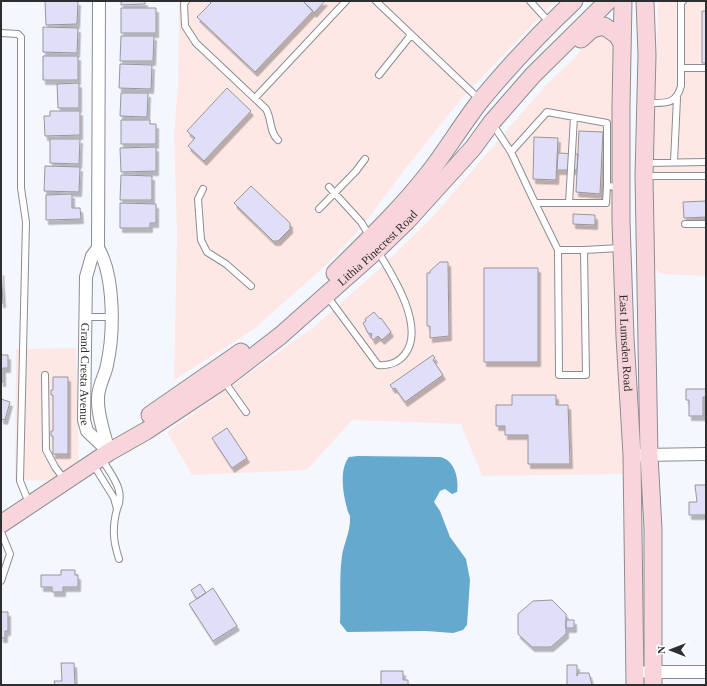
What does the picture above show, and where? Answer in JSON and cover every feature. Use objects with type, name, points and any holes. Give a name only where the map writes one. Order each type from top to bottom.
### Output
[{"type":"main road","name":"Lithia Pinecrest Road","points":[[1,524],[101,457],[146,431],[223,380],[276,339],[327,296],[374,244],[481,101],[550,23],[574,1]]},
{"type":"main road","name":"Lithia Pinecrest Road","points":[[101,457],[140,422],[233,358],[306,301],[374,244],[457,166],[492,122],[533,75],[608,1]]},
{"type":"main road","name":"East Lumsden Road","points":[[623,1],[614,187],[621,210],[625,337],[653,529],[653,679]]},
{"type":"main road","name":"East Lumsden Road","points":[[635,678],[646,313],[645,1]]},
{"type":"main road","points":[[533,75],[540,77],[545,76],[578,41],[598,26],[610,28],[622,43]]},
{"type":"main road","points":[[621,210],[629,212],[632,286],[634,294],[646,313]]},
{"type":"main road","points":[[223,380],[222,372],[233,358]]},
{"type":"street","name":"Grand Cresta Avenue","points":[[99,1],[98,248],[103,257],[110,280],[110,348],[107,367],[98,392],[101,457]]},
{"type":"street","name":"Grand Cresta Avenue","points":[[98,248],[90,261],[86,277],[85,426],[86,431],[101,457]]},
{"type":"street","points":[[641,455],[706,454]]},
{"type":"street","points":[[635,678],[653,679],[706,672]]},
{"type":"lane","points":[[186,1],[184,4],[185,26],[196,43],[268,112],[273,134],[278,140]]},
{"type":"lane","points":[[255,98],[346,1]]},
{"type":"lane","points":[[376,1],[481,101]]},
{"type":"lane","points":[[530,1],[550,23]]},
{"type":"lane","points":[[674,162],[677,98],[681,86],[681,2],[683,1]]},
{"type":"lane","points":[[1,33],[18,34],[21,37],[21,188],[26,222],[20,481],[29,505]]},
{"type":"lane","points":[[379,75],[411,35]]},
{"type":"lane","points":[[681,68],[706,68]]},
{"type":"lane","points":[[646,103],[668,102],[677,98]]},
{"type":"lane","points":[[511,152],[547,112],[607,123],[614,187],[606,203],[535,203]]},
{"type":"lane","points":[[569,203],[574,117]]},
{"type":"lane","points":[[492,122],[511,152],[558,250],[559,375],[586,375],[584,250]]},
{"type":"lane","points":[[319,209],[365,159]]},
{"type":"lane","points":[[645,169],[674,162],[706,162]]},
{"type":"lane","points":[[645,169],[706,176]]},
{"type":"lane","points":[[327,296],[378,365],[391,364],[402,359],[409,350],[411,335],[409,314],[397,282],[361,222],[329,187]]},
{"type":"lane","points":[[203,189],[198,199],[201,240],[207,252],[226,264],[251,286]]},
{"type":"lane","points":[[685,224],[706,224]]},
{"type":"lane","points":[[558,250],[622,248]]},
{"type":"lane","points":[[85,317],[110,317]]},
{"type":"lane","points":[[45,375],[46,450],[55,467],[66,481]]},
{"type":"lane","points":[[223,380],[246,412]]},
{"type":"lane","points":[[101,457],[116,509]]},
{"type":"lane","points":[[101,457],[119,489],[120,503],[116,509],[112,526],[113,538],[119,559]]},
{"type":"lane","points":[[1,532],[10,554],[1,581]]},
{"type":"shaded area","points":[[179,1],[555,1],[463,97],[405,169],[362,227],[326,265],[254,329],[174,380],[177,234],[174,135],[178,86]]},
{"type":"shaded area","points":[[658,1],[706,1],[706,276],[661,274],[654,268],[652,208]]},
{"type":"shaded area","points":[[604,34],[616,44],[623,474],[482,476],[461,424],[352,420],[307,470],[192,475],[167,432],[315,326],[378,270],[434,215],[546,85],[593,37]]},
{"type":"shaded area","points":[[76,348],[79,465],[55,481],[15,480],[16,349]]},
{"type":"water","points":[[349,457],[440,457],[449,462],[452,466],[455,471],[457,481],[457,492],[452,494],[445,489],[440,491],[434,502],[440,511],[450,537],[466,559],[470,580],[467,625],[463,630],[453,633],[426,631],[347,632],[340,623],[341,564],[350,521],[344,496],[343,475],[346,462]]},
{"type":"building","points":[[45,1],[78,1],[77,24],[46,25]]},
{"type":"building","points":[[121,1],[145,1],[145,4],[121,5]]},
{"type":"building","points":[[209,1],[303,1],[313,11],[255,72],[197,17],[211,3]]},
{"type":"building","points":[[303,1],[325,1],[314,13]]},
{"type":"building","points":[[121,8],[156,8],[156,33],[121,33]]},
{"type":"building","points":[[702,11],[706,11],[706,63],[702,63]]},
{"type":"building","points":[[43,27],[78,28],[77,53],[43,52]]},
{"type":"building","points":[[121,36],[154,36],[153,61],[120,61]]},
{"type":"building","points":[[43,56],[78,56],[78,80],[43,80]]},
{"type":"building","points":[[120,64],[152,65],[151,89],[119,88]]},
{"type":"building","points":[[79,83],[79,108],[58,108],[57,84]]},
{"type":"building","points":[[227,88],[251,111],[204,161],[188,146],[195,138],[187,131]]},
{"type":"building","points":[[121,93],[148,93],[147,117],[120,116]]},
{"type":"building","points":[[50,111],[80,111],[80,135],[45,136],[44,116],[50,116]]},
{"type":"building","points":[[121,120],[150,120],[150,124],[156,124],[156,144],[121,144]]},
{"type":"building","points":[[579,131],[603,132],[600,194],[576,192]]},
{"type":"building","points":[[534,137],[558,138],[556,180],[533,179]]},
{"type":"building","points":[[50,139],[80,139],[79,164],[50,163]]},
{"type":"building","points":[[156,147],[156,171],[121,172],[120,148]]},
{"type":"building","points":[[558,153],[578,154],[577,170],[557,170]]},
{"type":"building","points":[[45,166],[80,167],[79,192],[44,191]]},
{"type":"building","points":[[121,175],[152,176],[152,200],[120,200]]},
{"type":"building","points":[[251,186],[290,223],[290,229],[278,241],[273,241],[234,203]]},
{"type":"building","points":[[72,194],[72,208],[80,208],[81,219],[46,220],[46,195]]},
{"type":"building","points":[[706,201],[706,217],[684,218],[683,202]]},
{"type":"building","points":[[120,203],[156,204],[156,223],[150,223],[150,228],[120,228]]},
{"type":"building","points":[[573,214],[595,215],[595,225],[573,224]]},
{"type":"building","points":[[440,262],[448,262],[449,336],[430,338],[430,326],[427,326],[427,273],[430,273],[430,271]]},
{"type":"building","points":[[484,268],[538,268],[538,362],[484,362]]},
{"type":"building","points":[[1,271],[3,303],[1,303]]},
{"type":"building","points":[[374,312],[380,319],[381,318],[391,332],[382,340],[378,336],[373,340],[371,337],[372,334],[368,333],[363,323],[366,321],[365,319]]},
{"type":"building","points":[[1,355],[8,355],[8,368],[3,368],[3,382],[1,382]]},
{"type":"building","points":[[433,355],[435,358],[433,360],[443,375],[405,402],[395,388],[393,389],[390,385]]},
{"type":"building","points":[[53,377],[68,377],[68,454],[53,454],[53,436],[51,436],[51,431],[53,431],[53,395],[51,395],[51,390],[53,390]]},
{"type":"building","points":[[686,389],[706,389],[706,397],[703,397],[703,416],[689,416],[689,400],[686,400]]},
{"type":"building","points":[[512,395],[556,395],[556,405],[568,405],[570,464],[528,464],[528,435],[505,435],[505,426],[496,426],[496,405],[512,405]]},
{"type":"building","points":[[1,399],[10,402],[5,420],[1,419]]},
{"type":"building","points":[[227,428],[247,458],[232,468],[212,438]]},
{"type":"building","points":[[695,485],[706,485],[706,515],[689,515],[689,502],[697,502]]},
{"type":"building","points":[[61,570],[75,570],[75,575],[78,575],[78,587],[63,587],[63,592],[52,592],[52,587],[41,587],[41,575],[61,575]]},
{"type":"building","points":[[200,584],[206,593],[197,599],[191,590]]},
{"type":"building","points":[[213,588],[237,626],[213,641],[189,604]]},
{"type":"building","points":[[552,600],[566,614],[566,634],[551,647],[532,647],[518,634],[518,614],[533,601]]},
{"type":"building","points":[[1,612],[8,612],[8,631],[5,631],[5,638],[1,638]]},
{"type":"building","points":[[566,620],[574,620],[574,628],[566,628]]},
{"type":"building","points":[[61,663],[74,663],[75,685],[55,685],[54,681],[62,681]]},
{"type":"building","points":[[567,665],[577,665],[577,676],[578,673],[589,673],[592,685],[567,685]]},
{"type":"building","points":[[381,671],[403,671],[403,680],[408,680],[408,685],[381,685]]}]
